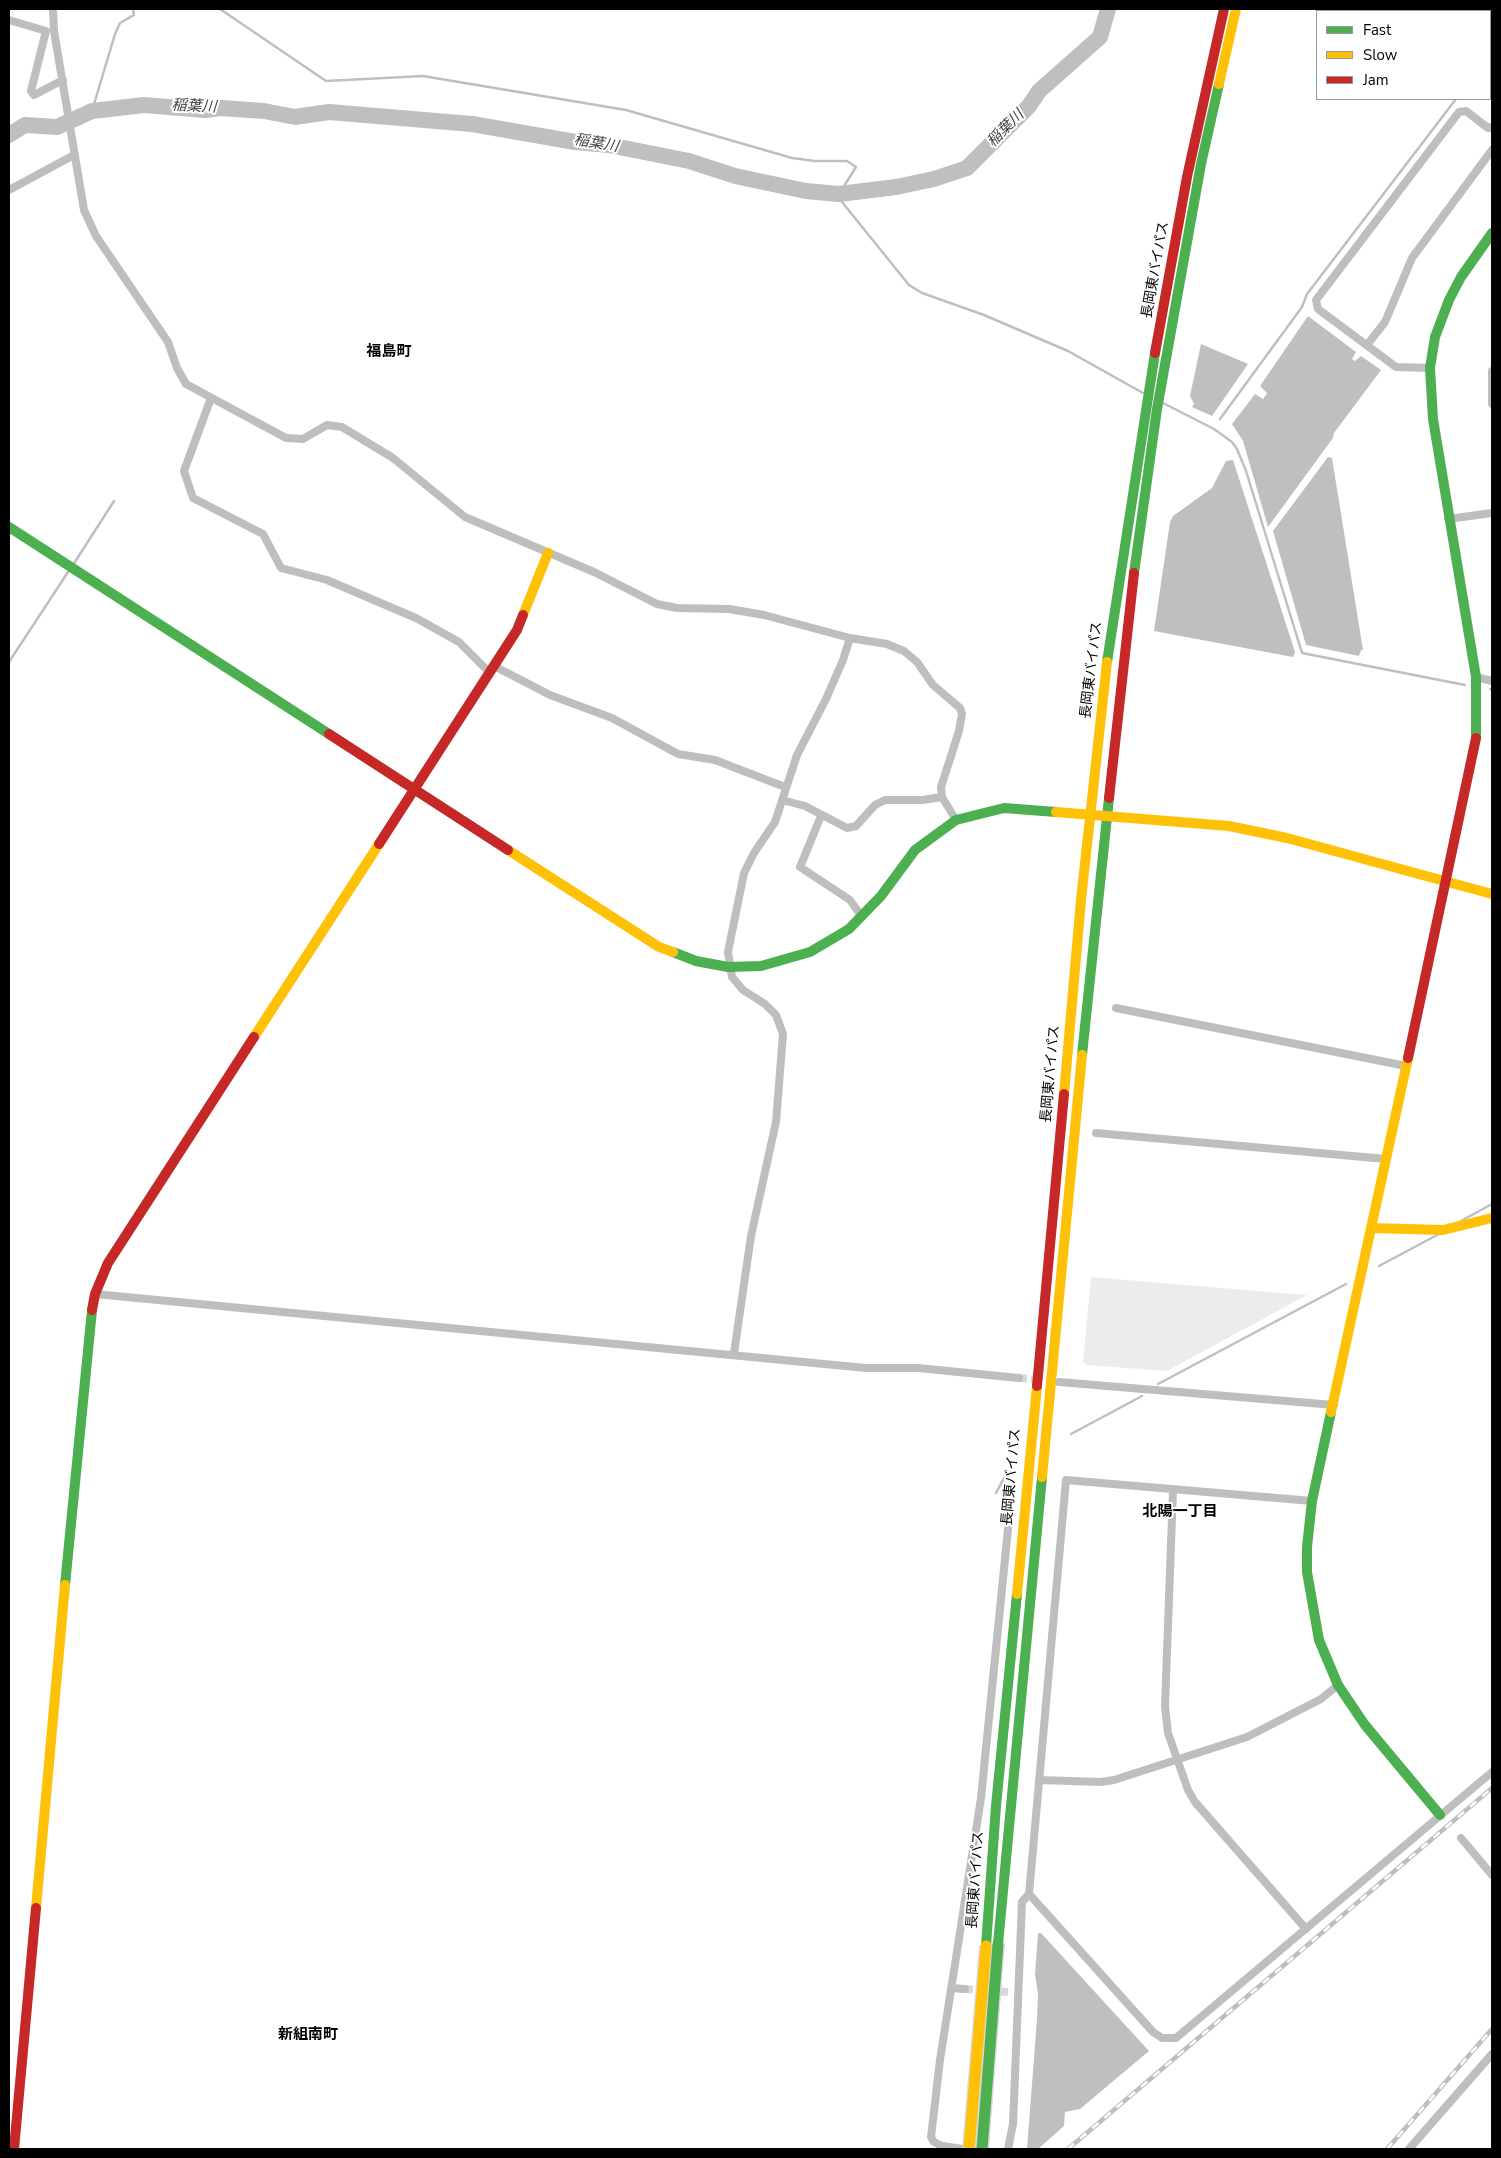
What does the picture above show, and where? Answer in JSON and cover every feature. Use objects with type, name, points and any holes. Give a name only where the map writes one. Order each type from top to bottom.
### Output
[{"type":"main road","name":"長岡東バイパス","points":[[969,2149],[997,1796],[1091,815],[1111,630],[1146,403],[1187,177],[1224,9]]},
{"type":"main road","name":"長岡東バイパス","points":[[982,2149],[998,1944],[1038,1509],[1106,816],[1126,632],[1157,409],[1201,164],[1236,9]]},
{"type":"main road","points":[[1440,1815],[1365,1724],[1338,1686],[1319,1640],[1309,1594],[1307,1547],[1312,1501],[1475,748],[1476,677],[1448,519],[1430,402],[1430,368],[1435,337],[1448,300],[1461,277],[1492,234]]},
{"type":"main road","points":[[9,527],[659,947],[696,962],[728,967],[777,963],[810,952],[849,929],[862,917],[915,850],[956,820],[981,812],[1004,808],[1229,826],[1287,838],[1492,894]]},
{"type":"main road","points":[[14,2149],[87,1348],[95,1294],[114,1253],[492,670],[516,630],[548,553]]},
{"type":"main road","points":[[1371,1228],[1411,1231],[1442,1230],[1492,1218]]},
{"type":"street","points":[[53,9],[50,31],[31,91],[34,95],[63,82]]},
{"type":"street","points":[[9,20],[50,31]]},
{"type":"street","points":[[50,31],[63,82],[80,200],[96,236],[165,337],[186,384],[286,438],[304,439],[334,424],[342,427],[393,458],[465,518],[609,579],[657,604],[677,608],[729,609],[808,626],[850,638],[887,644],[904,651],[918,662],[933,685],[960,708],[961,722],[942,779],[942,798],[956,820]]},
{"type":"street","points":[[1430,368],[1396,367],[1318,309],[1316,300],[1459,112],[1466,111],[1488,128],[1492,128]]},
{"type":"street","points":[[1367,345],[1384,322],[1412,258],[1492,150]]},
{"type":"street","points":[[9,190],[74,155]]},
{"type":"street","points":[[1492,372],[1492,404]]},
{"type":"street","points":[[211,398],[184,471],[193,498],[262,534],[281,568],[327,580],[416,618],[459,642],[492,670],[550,695],[612,718],[678,754],[715,760],[785,788]]},
{"type":"street","points":[[1448,519],[1492,513]]},
{"type":"street","points":[[734,1353],[751,1236],[776,1122],[783,1034],[776,1015],[737,985],[728,967],[728,952],[744,873],[754,853],[771,829],[797,755],[843,660],[850,638]]},
{"type":"street","points":[[1476,677],[1492,681]]},
{"type":"street","points":[[782,800],[804,806],[847,828],[856,826],[875,805],[885,800],[942,798]]},
{"type":"street","points":[[821,816],[800,867],[850,900],[862,917]]},
{"type":"street","points":[[1116,1008],[1406,1066]]},
{"type":"street","points":[[1096,1133],[1386,1159]]},
{"type":"street","points":[[95,1294],[298,1315],[734,1353],[866,1368],[918,1368],[1019,1378]]},
{"type":"street","points":[[1059,1382],[1334,1405]]},
{"type":"street","points":[[1008,2149],[1013,2124],[1022,1902],[1029,1894],[1066,1480],[1312,1501]]},
{"type":"street","points":[[1174,1490],[1166,1719],[1177,1759],[1188,1790],[1196,1802],[1306,1929]]},
{"type":"street","points":[[963,2149],[942,2146],[934,2142],[931,2137],[940,2060],[980,1804],[1008,1529]]},
{"type":"street","points":[[1038,1780],[1101,1782],[1177,1759],[1247,1737],[1321,1699],[1338,1686]]},
{"type":"street","points":[[1029,1894],[1154,2032],[1162,2038],[1176,2038],[1355,1889],[1440,1815],[1452,1809],[1492,1772]]},
{"type":"street","points":[[1461,1838],[1492,1875]]},
{"type":"street","points":[[952,1988],[965,1989]]},
{"type":"street","points":[[1008,1992],[1017,1992]]},
{"type":"street","points":[[1410,2149],[1492,2054]]},
{"type":"shaded area","points":[[1308,316],[1356,352],[1352,359],[1355,361],[1361,356],[1381,370],[1268,527],[1243,441],[1232,424],[1255,394],[1263,399],[1267,393],[1260,386]]},
{"type":"shaded area","points":[[1201,344],[1248,364],[1212,416],[1192,407],[1194,404],[1190,396]]},
{"type":"shaded area","points":[[1328,457],[1332,458],[1363,650],[1361,650],[1359,656],[1306,645],[1273,531]]},
{"type":"shaded area","points":[[1233,460],[1295,652],[1293,657],[1154,631],[1170,522],[1173,516],[1212,488],[1226,461]]},
{"type":"shaded area","points":[[1091,1277],[1307,1295],[1167,1371],[1087,1365],[1083,1362]]},
{"type":"shaded area","points":[[1038,1933],[1041,1933],[1149,2051],[1080,2109],[1065,2112],[1064,2126],[1038,2149],[1027,2149],[1037,2019],[1038,1993],[1035,1975]]},
{"type":"waterway","points":[[92,111],[115,34],[120,23],[134,15],[133,9]]},
{"type":"waterway","points":[[220,9],[326,81],[423,76],[626,110],[792,158],[815,161],[847,161],[856,167],[839,194],[842,202],[909,285],[922,293],[984,315],[1068,351],[1143,393]]},
{"type":"waterway","name":"稲葉川","points":[[9,135],[25,125],[57,127],[92,111],[144,105],[205,110],[221,108],[264,111],[295,117],[329,112],[472,124],[575,142],[609,145],[689,161],[735,176],[806,191],[839,194],[896,187],[934,179],[967,168],[1029,106],[1039,91],[1100,37],[1108,9]]},
{"type":"waterway","points":[[1220,419],[1302,307],[1307,294],[1455,100]]},
{"type":"waterway","points":[[1163,403],[1214,429],[1232,442],[1237,449],[1246,471],[1302,653],[1465,685]]},
{"type":"waterway","points":[[73,565],[114,501]]},
{"type":"waterway","points":[[9,662],[70,569]]},
{"type":"waterway","points":[[1461,1221],[1492,1204]]},
{"type":"waterway","points":[[1379,1266],[1439,1234]]},
{"type":"waterway","points":[[1158,1384],[1346,1284]]},
{"type":"waterway","points":[[1071,1434],[1142,1396]]},
{"type":"waterway","points":[[996,1493],[1005,1476]]},
{"type":"tunnel","points":[[1019,1378],[1039,1380]]},
{"type":"tunnel","points":[[965,1989],[1008,1992]]},
{"type":"railway","points":[[1068,2149],[1492,1788]]},
{"type":"railway","points":[[1387,2149],[1492,2029]]},
{"type":"traffic: fast","points":[[1134,573],[1157,409],[1201,164],[1219,84]]},
{"type":"traffic: fast","points":[[1476,738],[1476,677],[1433,419],[1430,368],[1435,337],[1449,300],[1461,277],[1492,233]]},
{"type":"traffic: fast","points":[[1107,662],[1155,353]]},
{"type":"traffic: fast","points":[[9,527],[329,734]]},
{"type":"traffic: fast","points":[[1082,1055],[1109,798]]},
{"type":"traffic: fast","points":[[673,952],[696,961],[728,967],[761,966],[810,952],[849,929],[881,896],[915,850],[956,820],[1004,808],[1056,812]]},
{"type":"traffic: fast","points":[[65,1585],[92,1310]]},
{"type":"traffic: fast","points":[[1331,1412],[1312,1501],[1307,1547],[1307,1572],[1319,1640],[1338,1685],[1365,1725],[1440,1815]]},
{"type":"traffic: fast","points":[[998,1944],[1042,1477]]},
{"type":"traffic: fast","points":[[986,1946],[996,1806],[1017,1594]]},
{"type":"traffic: fast","points":[[982,2149],[998,1944]]},
{"type":"traffic: slow","points":[[1219,84],[1236,9]]},
{"type":"traffic: slow","points":[[523,615],[548,553]]},
{"type":"traffic: slow","points":[[1064,1094],[1081,900],[1107,662]]},
{"type":"traffic: slow","points":[[1056,812],[1229,826],[1287,838],[1492,894]]},
{"type":"traffic: slow","points":[[254,1037],[379,844]]},
{"type":"traffic: slow","points":[[508,850],[659,947],[673,952]]},
{"type":"traffic: slow","points":[[1042,1477],[1082,1055]]},
{"type":"traffic: slow","points":[[1331,1412],[1408,1058]]},
{"type":"traffic: slow","points":[[1371,1228],[1443,1230],[1492,1218]]},
{"type":"traffic: slow","points":[[1017,1594],[1037,1386]]},
{"type":"traffic: slow","points":[[36,1908],[65,1585]]},
{"type":"traffic: slow","points":[[969,2149],[986,1946]]},
{"type":"traffic: jam","points":[[1155,353],[1187,177],[1224,9]]},
{"type":"traffic: jam","points":[[1109,798],[1134,573]]},
{"type":"traffic: jam","points":[[379,844],[517,630],[523,615]]},
{"type":"traffic: jam","points":[[329,734],[508,850]]},
{"type":"traffic: jam","points":[[1408,1058],[1476,738]]},
{"type":"traffic: jam","points":[[92,1310],[95,1294],[108,1263],[254,1037]]},
{"type":"traffic: jam","points":[[1037,1386],[1064,1094]]},
{"type":"traffic: jam","points":[[14,2149],[36,1908]]},
{"type":"district","name":"福島町","points":[[389,352]]},
{"type":"district","name":"北陽一丁目","points":[[1180,1512]]},
{"type":"district","name":"新組南町","points":[[308,2035]]}]
